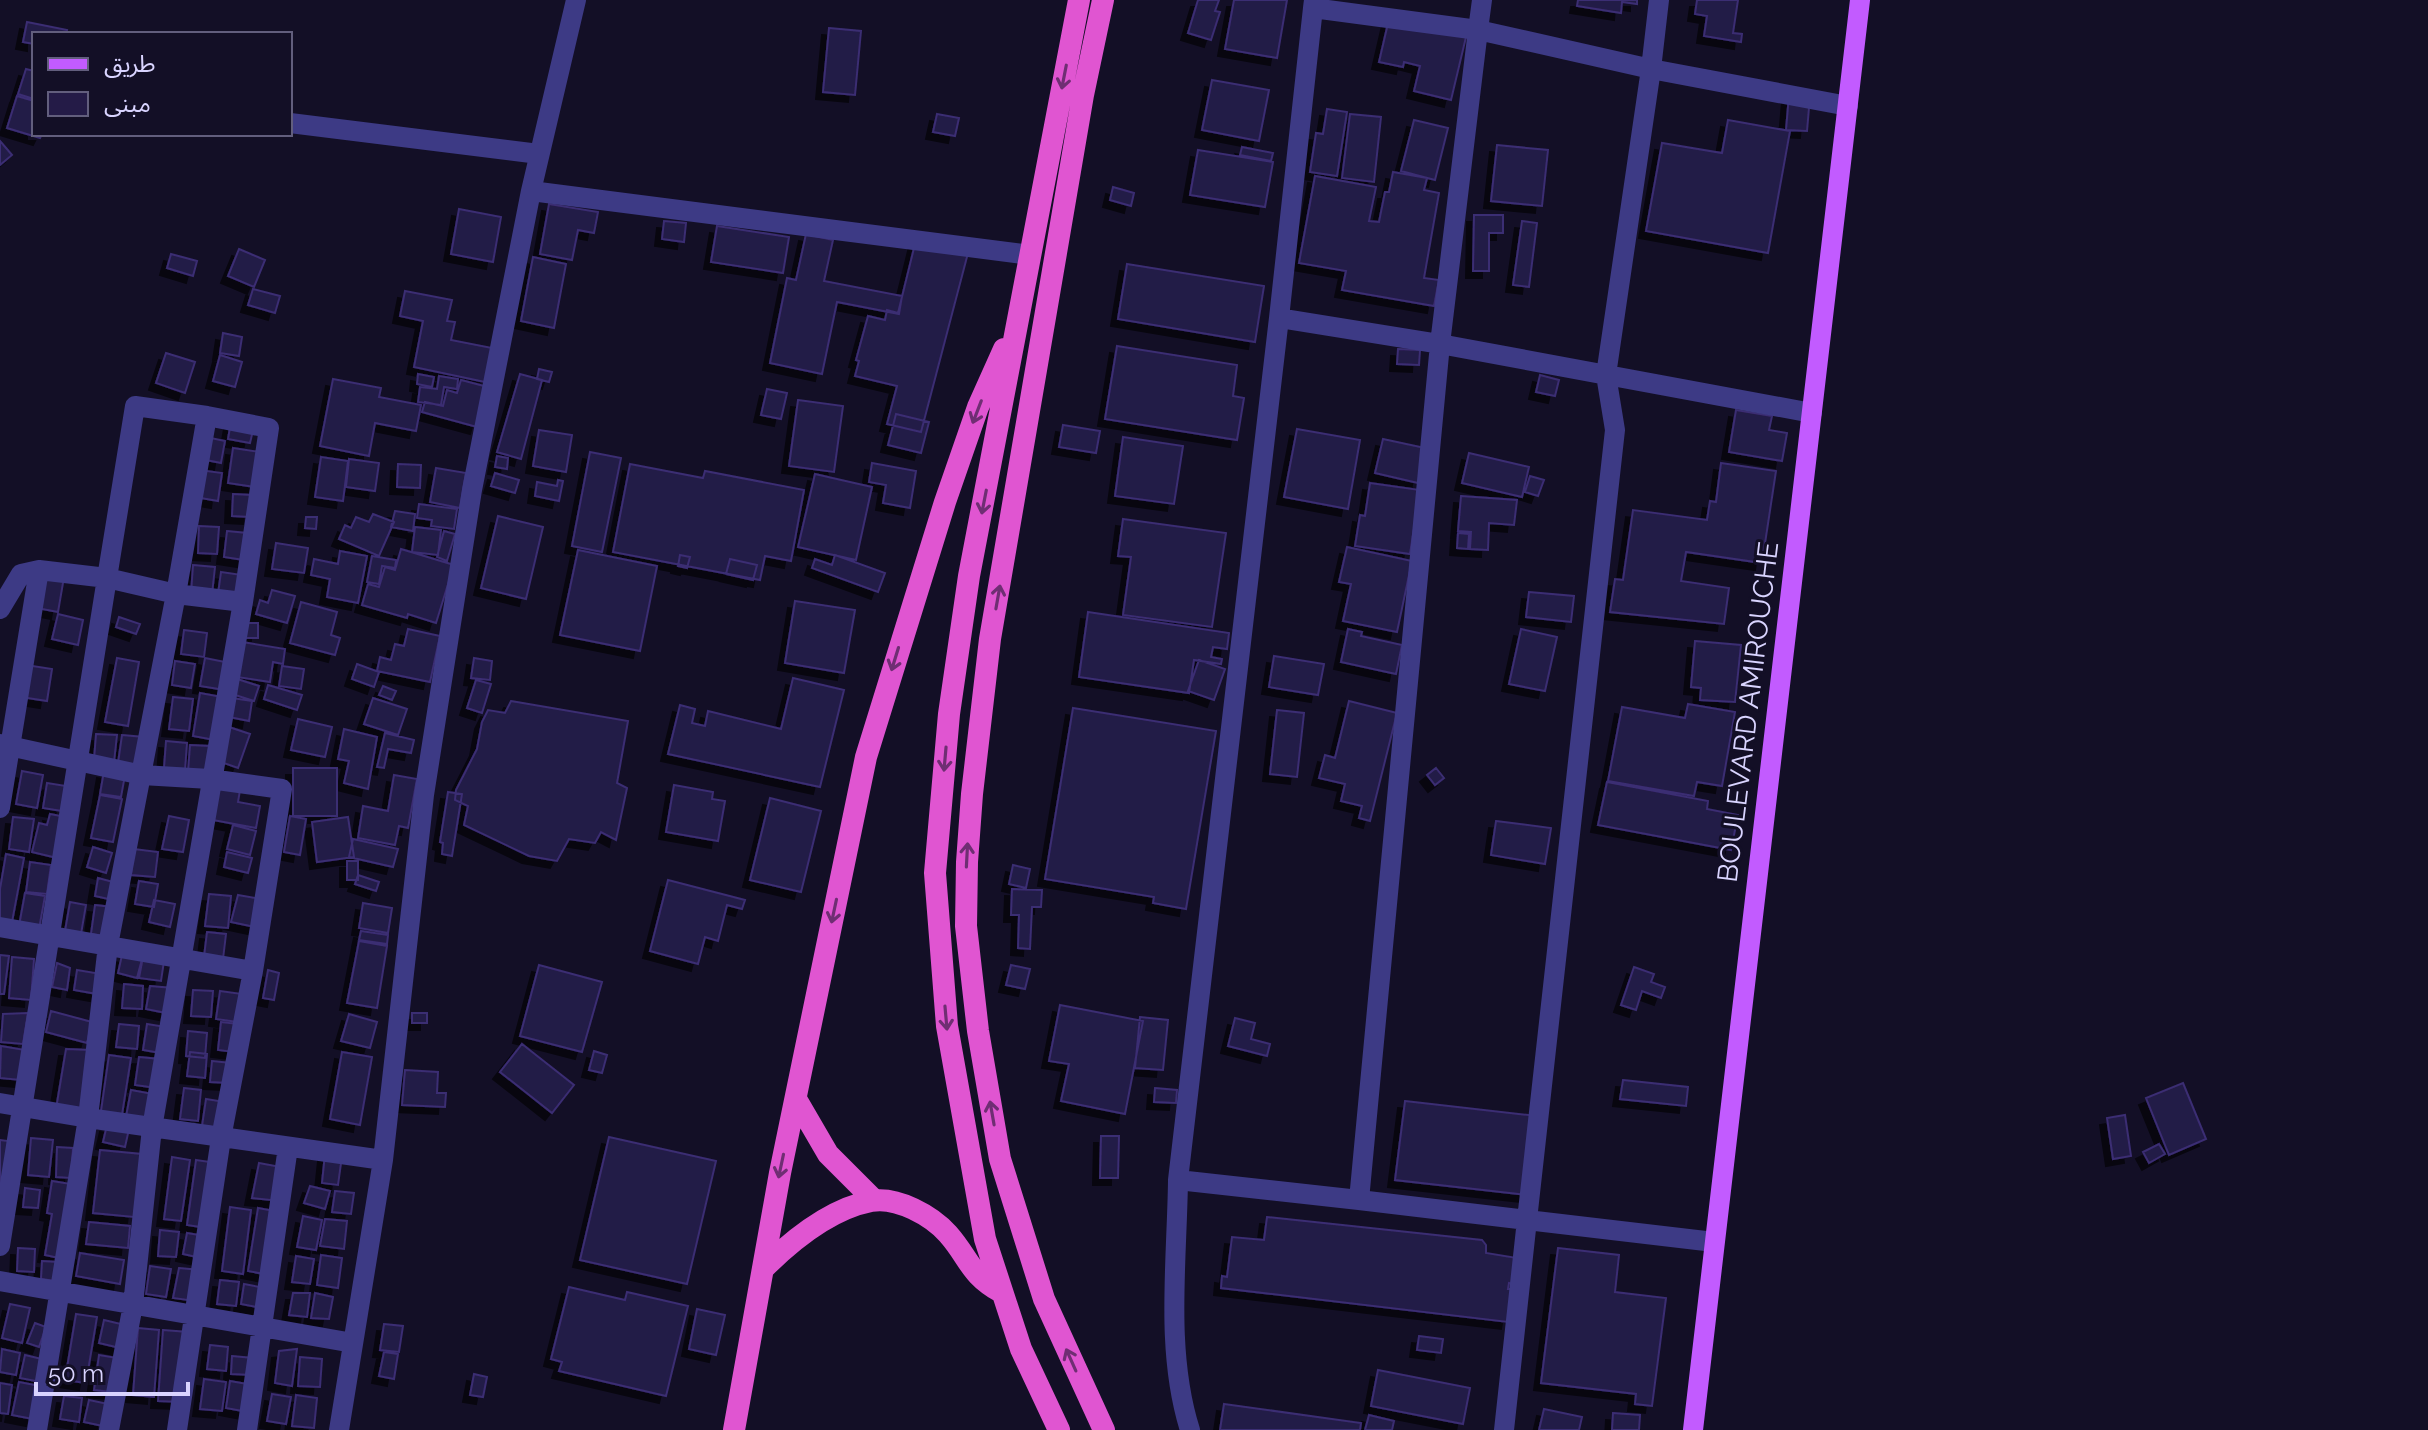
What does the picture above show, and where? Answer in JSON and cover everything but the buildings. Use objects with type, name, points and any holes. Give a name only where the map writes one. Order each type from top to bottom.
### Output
[{"type":"highway","points":[[1059,1430],[1021,1349],[985,1239],[947,1026],[935,873],[949,714],[969,576],[1079,0]]},
{"type":"highway","points":[[1103,0],[1083,95],[990,639],[972,794],[966,926],[978,1031],[1000,1159],[1044,1299],[1104,1430]]},
{"type":"highway","points":[[734,1430],[796,1099],[866,757],[909,611],[973,420],[1020,315]]},
{"type":"highway","points":[[796,1099],[828,1154],[874,1200],[911,1209],[935,1222],[949,1236],[978,1277],[1001,1292]]},
{"type":"highway","points":[[763,1269],[782,1250],[825,1220],[874,1200]]},
{"type":"main road","name":"BOULEVARD AMIROUCHE","points":[[1693,1430],[1860,0]]},
{"type":"street","points":[[339,1430],[383,1160],[424,795],[472,490],[531,191],[576,0]]},
{"type":"street","points":[[1359,1200],[1440,344],[1482,0]]},
{"type":"street","points":[[1504,1430],[1615,430],[1606,375],[1659,0]]},
{"type":"street","points":[[1190,1430],[1184,1409],[1175,1337],[1178,1180],[1314,4],[1478,30],[1651,69],[1848,106]]},
{"type":"street","points":[[292,123],[539,154]]},
{"type":"street","points":[[531,191],[1031,255]]},
{"type":"street","points":[[1279,318],[1440,344],[1812,413]]},
{"type":"street","points":[[0,1246],[135,406],[269,428],[243,602],[152,1128],[133,1305],[109,1430]]},
{"type":"street","points":[[37,1430],[88,1118],[108,945],[207,416]]},
{"type":"street","points":[[0,808],[5,745],[39,570]]},
{"type":"street","points":[[0,609],[21,574],[39,570],[107,578],[176,594],[243,602]]},
{"type":"street","points":[[5,745],[142,775],[210,779],[282,789],[253,971],[221,1138],[177,1430]]},
{"type":"street","points":[[0,927],[253,971]]},
{"type":"street","points":[[0,1103],[383,1160]]},
{"type":"street","points":[[247,1430],[288,1147]]},
{"type":"street","points":[[1178,1180],[1714,1242]]},
{"type":"street","points":[[0,1281],[353,1343]]}]
